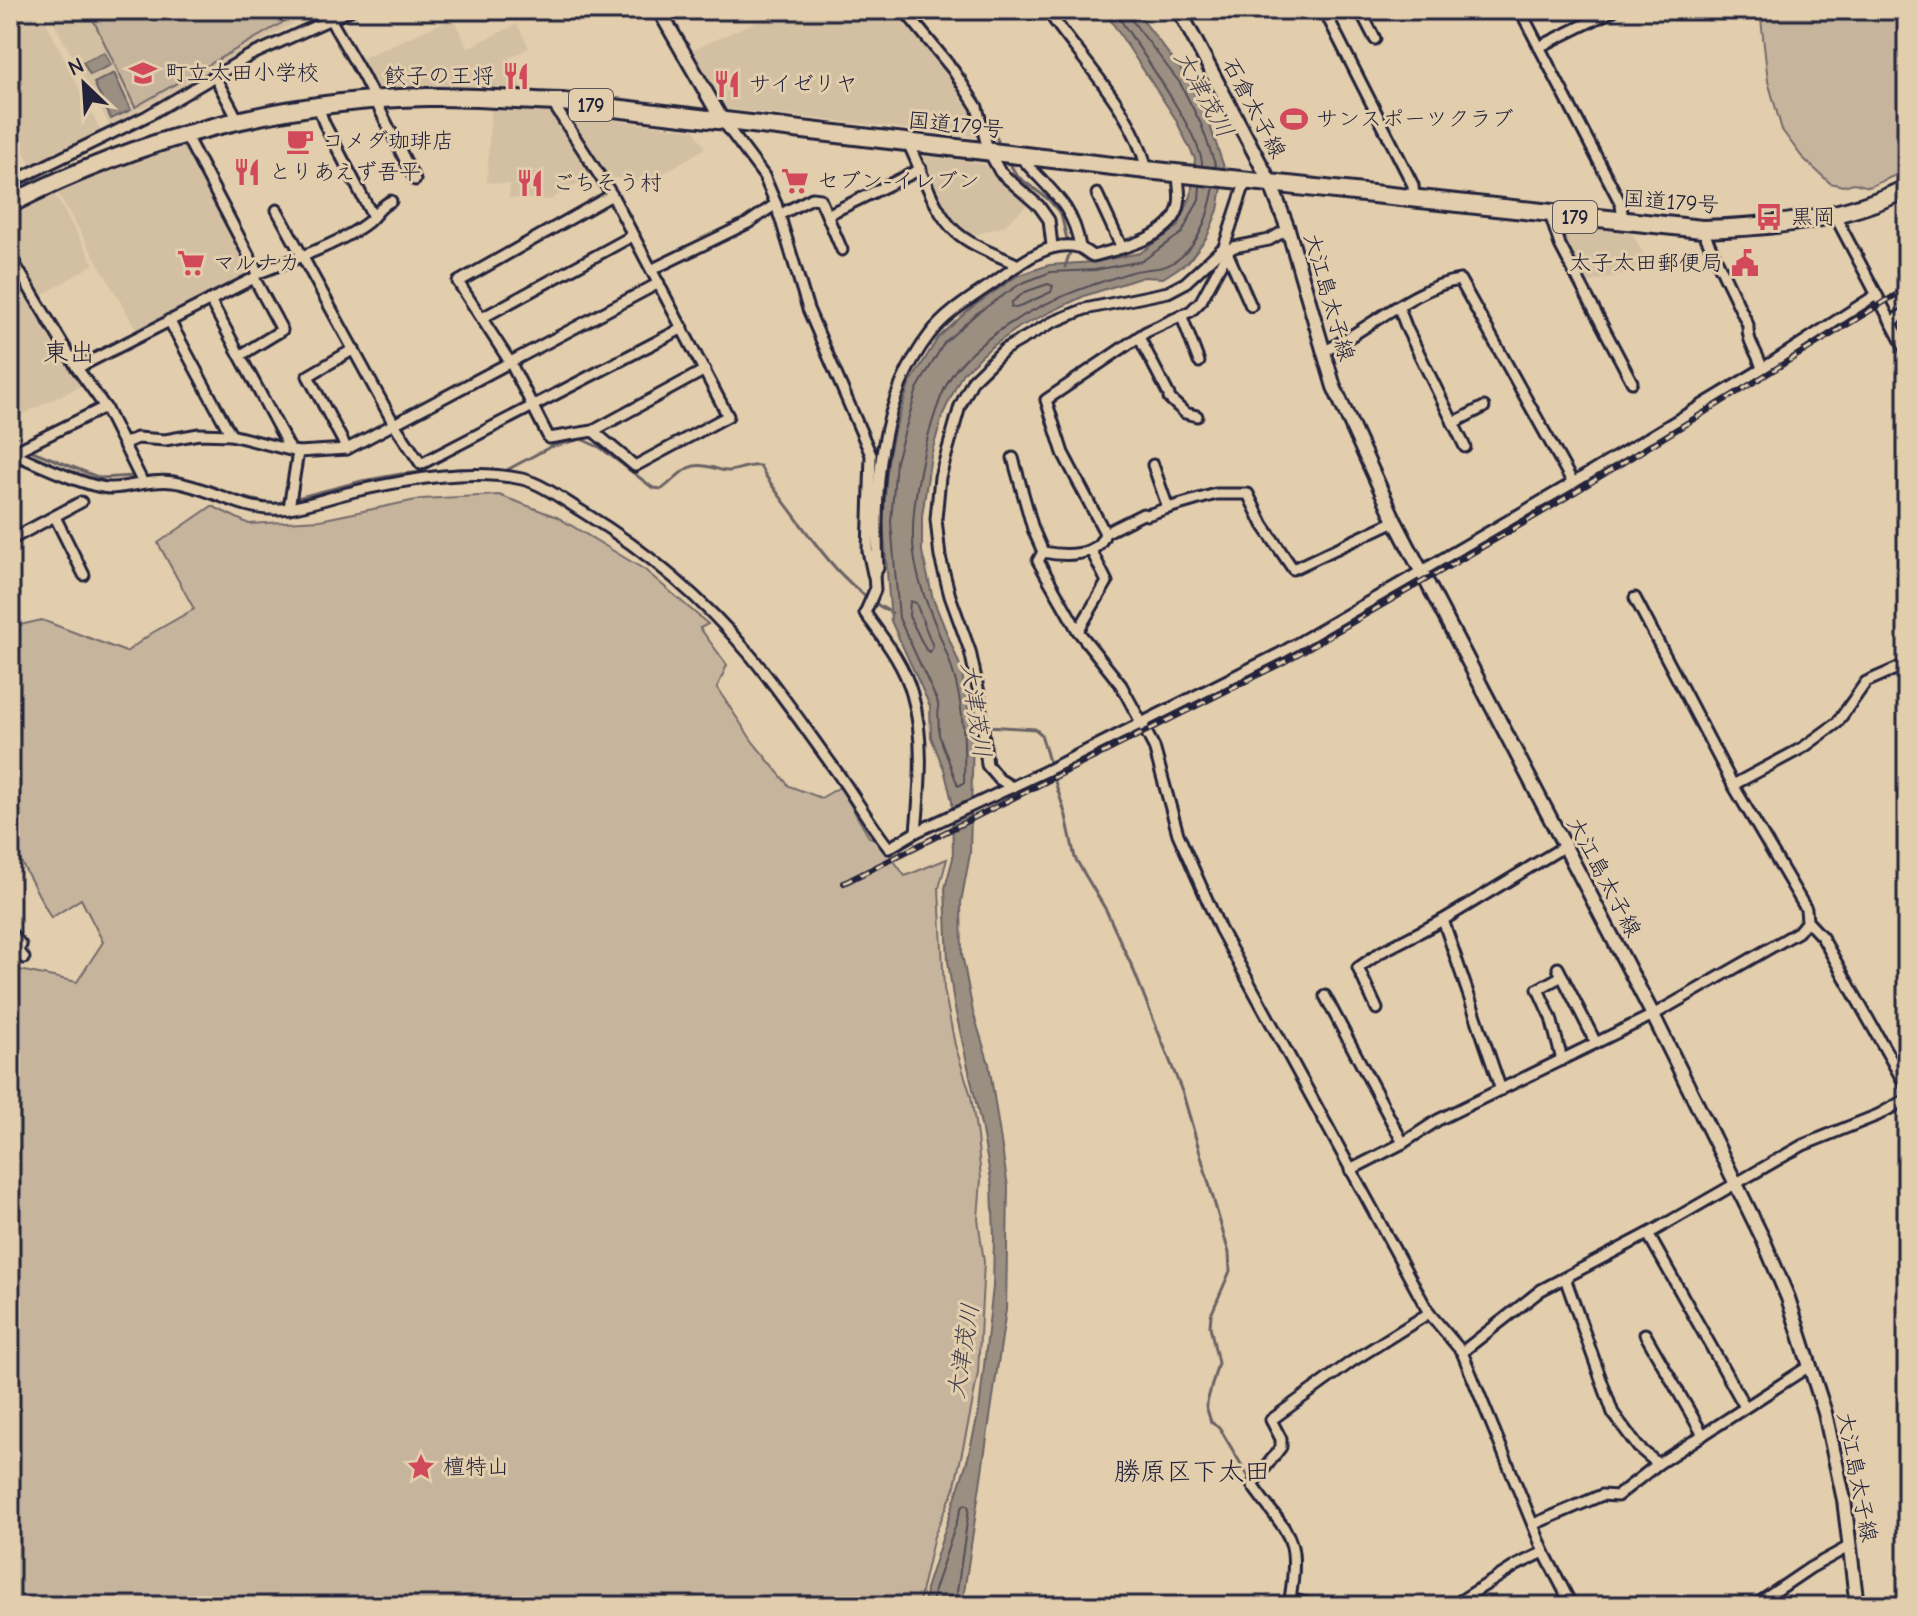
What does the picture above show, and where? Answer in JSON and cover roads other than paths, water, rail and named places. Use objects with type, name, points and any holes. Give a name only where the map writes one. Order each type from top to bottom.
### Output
[{"type":"highway","name":"国道179号","points":[[10,204],[89,168],[185,133],[238,120],[375,99],[478,96],[722,120],[1147,170],[1702,229],[1769,226],[1834,214],[1884,199],[1907,188]]},
{"type":"main road","points":[[659,10],[722,120]]},
{"type":"main road","name":"石倉太子線","points":[[1179,10],[1270,182]]},
{"type":"main road","name":"大江島太子線","points":[[1270,182],[1288,229],[1334,387],[1395,521],[1653,1015],[1736,1181],[1788,1298],[1825,1413],[1838,1471],[1857,1606]]},
{"type":"street","points":[[10,183],[147,116],[214,75],[351,10]]},
{"type":"street","points":[[904,10],[953,70],[977,107],[988,150],[1000,172],[1039,206],[1049,220],[1052,246]]},
{"type":"street","points":[[1047,10],[1124,116],[1147,170]]},
{"type":"street","points":[[1324,10],[1413,185],[1414,198]]},
{"type":"street","points":[[1360,10],[1375,39]]},
{"type":"street","points":[[1520,10],[1621,204],[1623,222]]},
{"type":"street","points":[[1539,47],[1614,10]]},
{"type":"street","points":[[330,19],[375,99],[415,180]]},
{"type":"street","points":[[214,75],[238,120]]},
{"type":"street","points":[[552,102],[612,195],[728,416],[635,466],[593,431]]},
{"type":"street","points":[[318,106],[372,215]]},
{"type":"street","points":[[722,120],[764,176],[776,204],[808,309],[871,455],[868,551],[875,590],[865,613],[901,667],[913,695],[920,748],[916,832]]},
{"type":"street","points":[[185,133],[282,330],[241,355]]},
{"type":"street","points":[[907,142],[939,208],[954,231],[973,244],[1018,265]]},
{"type":"street","points":[[1018,153],[1069,210],[1080,247]]},
{"type":"street","points":[[827,215],[921,169]]},
{"type":"street","points":[[874,575],[878,568],[877,480],[883,445],[901,384],[931,333],[950,314],[1018,265],[1052,246],[1080,247],[1093,256],[1152,237],[1175,216],[1182,173]]},
{"type":"street","points":[[1043,552],[1061,556],[1091,550],[1104,539],[1105,533],[1063,453],[1046,400],[1139,337],[1182,317],[1201,301],[1226,249],[1242,180]]},
{"type":"street","points":[[1097,194],[1122,248]]},
{"type":"street","points":[[612,195],[458,282],[510,362],[549,438],[593,431],[705,370]]},
{"type":"street","points":[[779,215],[812,198],[820,199],[842,250]]},
{"type":"street","points":[[77,368],[256,275],[302,257],[370,220],[391,201]]},
{"type":"street","points":[[653,269],[748,223],[776,204]]},
{"type":"street","points":[[277,210],[394,424],[421,464],[420,480]]},
{"type":"street","points":[[1550,214],[1560,245],[1632,382]]},
{"type":"street","points":[[1834,214],[1907,350]]},
{"type":"street","points":[[1012,787],[999,779],[987,765],[979,693],[970,651],[940,557],[936,519],[940,477],[960,406],[973,380],[1005,349],[1051,323],[1085,309],[1168,292],[1185,283],[1226,249],[1269,240],[1288,229]]},
{"type":"street","points":[[1702,229],[1748,325],[1748,338],[1762,369]]},
{"type":"street","points":[[482,318],[634,235]]},
{"type":"street","points":[[1226,249],[1251,306]]},
{"type":"street","points":[[10,256],[77,368],[105,407],[143,483]]},
{"type":"street","points":[[1323,352],[1350,339],[1428,288],[1460,280],[1573,483]]},
{"type":"street","points":[[125,443],[137,438],[165,440],[199,434],[231,435],[294,450],[347,449],[659,283]]},
{"type":"street","points":[[11,452],[95,486],[111,488],[170,481],[256,509],[289,508],[361,490],[420,480],[475,476],[526,480],[601,523],[689,592],[751,656],[889,848],[1281,653],[1573,483],[1762,369],[1876,295]]},
{"type":"street","points":[[210,300],[294,450],[289,508]]},
{"type":"street","points":[[1399,308],[1465,447]]},
{"type":"street","points":[[1891,322],[1907,312]]},
{"type":"street","points":[[1182,317],[1199,362]]},
{"type":"street","points":[[169,320],[231,435]]},
{"type":"street","points":[[421,464],[683,328]]},
{"type":"street","points":[[1139,337],[1169,398],[1185,413],[1197,416]]},
{"type":"street","points":[[347,449],[308,376],[354,349]]},
{"type":"street","points":[[11,452],[105,407]]},
{"type":"street","points":[[1453,423],[1484,407]]},
{"type":"street","points":[[1013,458],[1033,529],[1043,552]]},
{"type":"street","points":[[1153,465],[1168,508]]},
{"type":"street","points":[[1105,533],[1143,514],[1216,494],[1248,494],[1263,525],[1293,569],[1395,521]]},
{"type":"street","points":[[10,540],[81,502]]},
{"type":"street","points":[[55,517],[84,575]]},
{"type":"street","points":[[1078,631],[1107,582],[1091,550]]},
{"type":"street","points":[[1043,552],[1038,561],[1042,570],[1078,631],[1121,685],[1154,747],[1178,834],[1214,915],[1429,1313],[1462,1352],[1544,1552],[1572,1606]]},
{"type":"street","points":[[1635,598],[1733,785],[1806,909],[1807,921],[1822,937],[1907,1088]]},
{"type":"street","points":[[1733,785],[1815,739],[1837,723],[1866,682],[1907,664]]},
{"type":"street","points":[[1377,1009],[1358,968],[1565,846]]},
{"type":"street","points":[[1443,920],[1501,1090]]},
{"type":"street","points":[[1350,1170],[1403,1143],[1438,1120],[1653,1015],[1798,932],[1807,921]]},
{"type":"street","points":[[10,932],[21,945],[18,950],[24,958]]},
{"type":"street","points":[[1562,1060],[1551,1018],[1538,989],[1560,972],[1596,1043]]},
{"type":"street","points":[[1325,996],[1403,1143]]},
{"type":"street","points":[[1462,1352],[1541,1290],[1648,1234],[1803,1145],[1878,1115],[1907,1099]]},
{"type":"street","points":[[1648,1234],[1745,1407]]},
{"type":"street","points":[[1565,1278],[1613,1413],[1638,1447],[1658,1464]]},
{"type":"street","points":[[1318,1606],[1291,1602],[1295,1559],[1293,1544],[1254,1481],[1281,1447],[1281,1439],[1271,1420],[1351,1362],[1429,1313]]},
{"type":"street","points":[[1645,1334],[1703,1435]]},
{"type":"street","points":[[1534,1524],[1602,1495],[1617,1496],[1658,1464],[1811,1365]]},
{"type":"street","points":[[1754,1606],[1810,1568],[1850,1546]]},
{"type":"street","points":[[1452,1606],[1517,1565],[1544,1552]]},
{"type":"water","points":[[1104,10],[1135,10],[1187,78],[1208,120],[1225,170],[1218,210],[1207,237],[1188,262],[1163,278],[1143,277],[1084,296],[1021,326],[990,348],[962,374],[943,414],[931,455],[922,516],[922,552],[933,599],[961,668],[973,736],[970,854],[961,902],[962,954],[973,1012],[989,1064],[1008,1187],[1006,1310],[962,1606],[924,1606],[926,1589],[968,1458],[979,1410],[993,1287],[994,1237],[992,1185],[954,1004],[948,961],[945,888],[953,858],[952,801],[931,737],[930,706],[891,621],[883,522],[888,460],[909,385],[938,338],[971,308],[1017,276],[1049,265],[1094,262],[1140,253],[1178,226],[1191,196],[1195,159],[1175,118]]},
{"type":"water","points":[[104,52],[111,65],[90,75],[83,62]]},
{"type":"water","points":[[114,73],[131,110],[111,119],[94,83]]},
{"type":"waterway","points":[[912,10],[965,76],[974,95]]},
{"type":"waterway","points":[[982,109],[998,141]]},
{"type":"waterway","points":[[1007,159],[1017,176],[1048,199],[1061,214],[1070,252],[1065,267]]},
{"type":"waterway","points":[[293,499],[401,474],[460,469],[505,471],[550,447],[581,439],[601,448],[653,488],[662,489],[683,471],[695,466],[726,471],[760,466],[829,561],[864,595],[892,613]]},
{"type":"waterway","points":[[10,442],[100,478],[135,476]]},
{"type":"waterway","points":[[142,476],[173,476],[205,486]]},
{"type":"waterway","points":[[227,494],[272,504],[286,501]]},
{"type":"waterway","name":"大津茂川","points":[[987,726],[1035,729],[1041,734],[1050,765]]},
{"type":"waterway","points":[[1052,772],[1075,858],[1106,910],[1134,971],[1183,1094],[1229,1253],[1230,1271],[1211,1315],[1210,1326],[1218,1363],[1206,1406],[1211,1422],[1219,1427],[1251,1481]]},
{"type":"waterway","points":[[1260,1489],[1290,1525],[1298,1545],[1295,1595]]},
{"type":"railway","points":[[844,883],[1284,662],[1541,513],[1907,288]]},
{"type":"place","name":"町立太田小学校","points":[[143,73]]},
{"type":"place","name":"餃子の王将","points":[[516,76]]},
{"type":"place","name":"サイゼリヤ","points":[[727,84]]},
{"type":"place","name":"サンスポーツクラブ","points":[[1294,119]]},
{"type":"place","name":"コメダ珈琲店","points":[[300,141]]},
{"type":"place","name":"とりあえず吾平","points":[[247,172]]},
{"type":"place","name":"セブン-イレブン","points":[[795,181]]},
{"type":"place","name":"ごちそう村","points":[[530,183]]},
{"type":"place","name":"黒岡","points":[[1769,217]]},
{"type":"place","name":"マルナカ","points":[[191,263]]},
{"type":"place","name":"太子太田郵便局","points":[[1745,263]]},
{"type":"place","name":"檀特山","points":[[421,1467]]},
{"type":"district","name":"東出","points":[[69,353]]},
{"type":"district","name":"勝原区下太田","points":[[1192,1472]]}]
